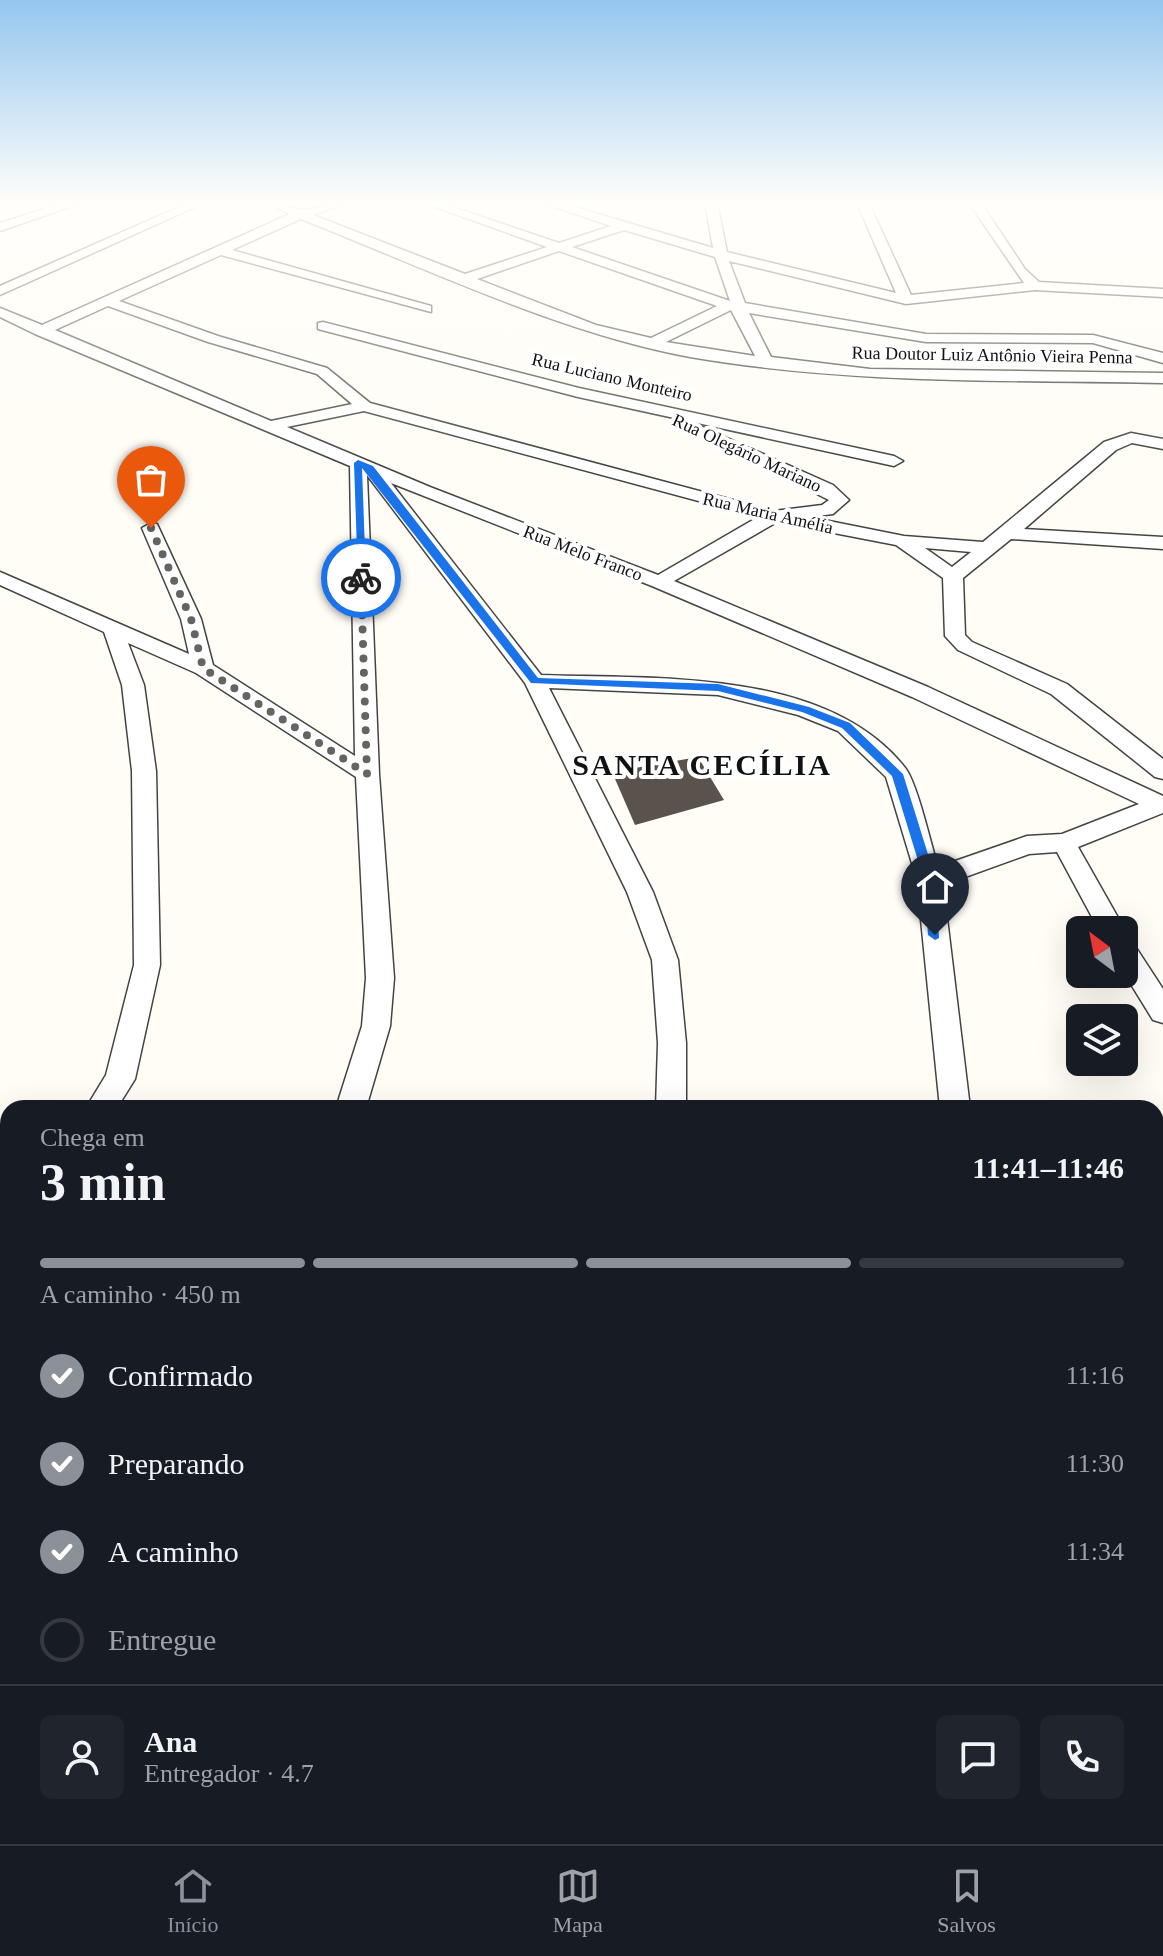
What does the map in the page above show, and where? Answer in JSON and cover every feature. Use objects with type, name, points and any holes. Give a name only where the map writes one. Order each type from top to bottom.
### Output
[{"type":"street","points":[[40,331],[138,289]]},
{"type":"street","points":[[355,289],[426,309]]},
{"type":"street","name":"Rua Doutor Luiz Antônio Vieira Penna","points":[[494,289],[591,328],[689,352],[870,374],[1163,378]]},
{"type":"street","points":[[682,289],[734,306],[926,338],[1081,338],[1163,358]]},
{"type":"street","points":[[729,289],[734,306],[765,360]]},
{"type":"street","points":[[861,289],[906,300],[1008,289]]},
{"type":"street","points":[[901,289],[906,300]]},
{"type":"street","points":[[1091,289],[1163,293]]},
{"type":"street","points":[[110,302],[322,371],[364,406]]},
{"type":"street","points":[[653,343],[734,306]]},
{"type":"street","name":"Rua Melo Franco","points":[[0,312],[274,425],[424,491],[659,582],[920,692],[1162,804]]},
{"type":"street","name":"Rua Luciano Monteiro","points":[[323,326],[641,405],[894,461]]},
{"type":"street","points":[[1139,351],[1163,344]]},
{"type":"street","name":"Rua Olegário Mariano","points":[[641,405],[776,464],[827,489],[840,500],[827,510],[774,516],[659,582]]},
{"type":"street","name":"Rua Maria Amélia","points":[[274,425],[364,406],[774,516],[902,541],[953,576]]},
{"type":"street","points":[[1163,444],[1131,438],[1110,446],[953,576],[955,636],[965,646],[1059,689],[1163,771]]},
{"type":"street","points":[[364,466],[535,681],[640,892],[665,960],[672,1043],[671,1100]]},
{"type":"street","points":[[353,1100],[376,1026],[380,978],[367,774],[364,466]]},
{"type":"street","points":[[413,526],[413,507],[424,491]]},
{"type":"street","points":[[151,528],[191,619],[203,668]]},
{"type":"street","points":[[1007,533],[1163,543]]},
{"type":"street","points":[[902,541],[984,548]]},
{"type":"street","points":[[0,578],[203,668],[367,774]]},
{"type":"street","points":[[106,1100],[120,1079],[147,965],[144,771],[133,685],[113,628]]},
{"type":"street","points":[[535,681],[718,688],[805,710],[846,726],[897,774],[930,880],[954,1100]]},
{"type":"street","points":[[930,880],[1027,845],[1064,843],[1162,804]]},
{"type":"street","points":[[1064,843],[1104,916]]},
{"type":"street","points":[[1138,972],[1163,1012]]},
{"type":"building","points":[[698,757],[724,800],[635,825],[612,772]]},
{"type":"way so far","points":[[151,528],[191,619],[203,668],[367,774],[361,578]]},
{"type":"district","name":"SANTA CECÍLIA","points":[[702,764]]},
{"type":"route","points":[[361,578],[358,463],[370,468],[535,681],[718,688],[805,710],[846,726],[897,774],[930,880],[935,935]]}]
